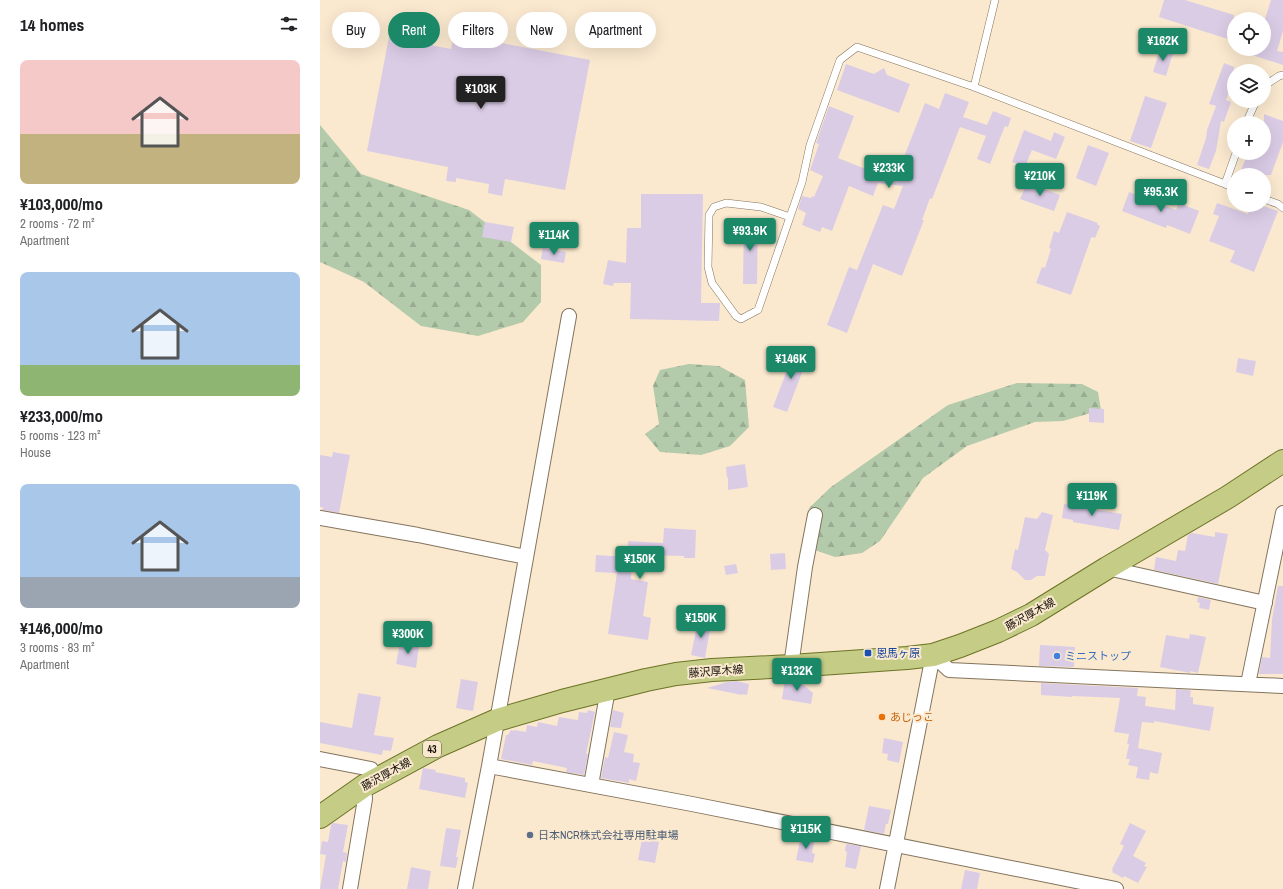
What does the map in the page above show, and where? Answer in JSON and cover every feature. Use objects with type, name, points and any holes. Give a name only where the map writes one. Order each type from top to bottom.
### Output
[{"type":"main road","name":"藤沢厚木線","points":[[320,817],[371,778],[497,720],[562,701],[676,674],[712,670],[791,666],[933,655],[960,646],[998,631],[1031,615],[1107,568],[1228,497],[1283,461]]},
{"type":"street","points":[[465,889],[489,766],[569,316]]},
{"type":"street","points":[[1248,684],[1283,513]]},
{"type":"street","points":[[791,666],[805,567],[815,515]]},
{"type":"street","points":[[320,518],[418,535],[526,557]]},
{"type":"street","points":[[1107,568],[1265,602]]},
{"type":"street","points":[[933,655],[949,670],[1283,686]]},
{"type":"street","points":[[887,889],[933,655]]},
{"type":"street","points":[[590,785],[608,689]]},
{"type":"street","points":[[320,759],[371,778],[365,799],[350,889]]},
{"type":"street","points":[[489,766],[1116,889]]},
{"type":"lane","points":[[974,87],[995,0]]},
{"type":"lane","points":[[790,217],[761,207],[726,203],[714,207],[709,215],[708,267],[712,283],[736,316],[742,319],[758,310],[790,217],[802,182],[810,145],[840,60],[857,47],[974,87],[1225,184],[1234,160]]},
{"type":"lane","points":[[1271,81],[1283,75]]},
{"type":"lane","points":[[1271,202],[1283,208]]},
{"type":"green space","points":[[320,125],[361,174],[469,210],[541,265],[541,302],[523,322],[478,336],[421,326],[364,282],[320,262]]},
{"type":"green space","points":[[689,364],[719,366],[745,380],[749,427],[730,446],[701,455],[660,452],[645,434],[659,424],[653,386],[660,370]]},
{"type":"green space","points":[[1017,383],[1082,384],[1098,392],[1101,410],[1063,421],[1035,422],[967,446],[923,478],[880,541],[862,553],[835,557],[806,547],[809,508],[831,487],[948,405]]},
{"type":"building","points":[[1164,0],[1185,0],[1227,13],[1227,39],[1159,17]]},
{"type":"building","points":[[1271,0],[1283,0],[1283,31],[1277,51],[1283,52],[1283,65],[1255,56],[1271,56],[1271,12],[1267,12]]},
{"type":"building","points":[[388,42],[388,48],[440,47],[451,49],[508,48],[508,44],[516,46],[516,48],[527,48],[590,60],[565,190],[505,179],[502,196],[488,193],[489,184],[456,178],[456,182],[446,181],[448,167],[367,151]]},
{"type":"building","points":[[1160,49],[1173,53],[1166,76],[1153,72]]},
{"type":"building","points":[[1224,63],[1227,64],[1226,100],[1227,108],[1229,108],[1224,122],[1221,121],[1216,151],[1209,169],[1197,165],[1206,138],[1207,130],[1216,106],[1209,104]]},
{"type":"building","points":[[846,64],[874,74],[884,68],[887,75],[910,84],[899,113],[837,90]]},
{"type":"building","points":[[945,93],[969,102],[963,117],[987,125],[993,111],[1011,118],[1008,127],[1005,126],[990,164],[977,159],[986,136],[960,127],[932,199],[930,198],[922,220],[924,220],[902,276],[873,264],[847,333],[827,325],[849,267],[857,270],[883,205],[894,209],[903,186],[878,183],[873,196],[849,186],[832,231],[822,227],[820,232],[802,225],[806,213],[798,209],[802,196],[811,198],[812,196],[814,197],[823,176],[810,170],[819,144],[816,143],[829,106],[854,116],[838,158],[893,180],[900,162],[902,162],[925,103],[939,109]]},
{"type":"building","points":[[1145,96],[1167,103],[1151,148],[1130,141]]},
{"type":"building","points":[[1271,117],[1283,121],[1283,142],[1271,175],[1271,168],[1242,168],[1245,160],[1271,160]]},
{"type":"building","points":[[1024,130],[1051,141],[1054,132],[1065,137],[1056,159],[1032,150],[1025,167],[1012,162]]},
{"type":"building","points":[[1088,145],[1109,153],[1096,186],[1076,178]]},
{"type":"building","points":[[1027,183],[1060,195],[1054,211],[1020,199]]},
{"type":"building","points":[[1129,192],[1176,210],[1179,203],[1199,211],[1190,234],[1167,225],[1166,228],[1122,211]]},
{"type":"building","points":[[641,194],[703,194],[701,303],[720,303],[719,321],[630,319],[631,283],[614,283],[613,286],[603,284],[608,260],[626,263],[627,228],[641,228]]},
{"type":"building","points":[[1217,203],[1227,207],[1227,212],[1242,212],[1248,214],[1249,212],[1271,212],[1271,209],[1278,211],[1254,272],[1230,262],[1235,251],[1209,241],[1219,216],[1213,214]]},
{"type":"building","points":[[1067,212],[1098,223],[1097,224],[1100,226],[1095,238],[1091,238],[1071,295],[1036,283],[1042,267],[1045,268],[1051,249],[1049,248],[1054,231],[1059,233]]},
{"type":"building","points":[[744,219],[758,219],[757,284],[743,284]]},
{"type":"building","points":[[485,222],[514,227],[511,242],[482,237]]},
{"type":"building","points":[[543,248],[566,252],[564,263],[541,259]]},
{"type":"building","points":[[795,349],[809,354],[787,412],[773,407]]},
{"type":"building","points":[[1238,358],[1256,361],[1253,376],[1236,372]]},
{"type":"building","points":[[1089,408],[1104,409],[1104,423],[1089,422]]},
{"type":"building","points":[[333,452],[350,455],[339,513],[322,510],[323,507],[320,507],[320,455],[332,457]]},
{"type":"building","points":[[745,464],[748,487],[728,490],[726,467]]},
{"type":"building","points":[[1064,504],[1122,514],[1119,530],[1073,522],[1073,520],[1062,518]]},
{"type":"building","points":[[1042,512],[1053,515],[1045,550],[1049,554],[1045,576],[1037,576],[1031,580],[1025,580],[1017,572],[1011,569],[1015,549],[1018,550],[1025,517],[1037,519]]},
{"type":"building","points":[[664,528],[696,530],[695,558],[684,558],[684,556],[645,555],[645,560],[632,559],[631,579],[648,582],[643,616],[651,618],[648,640],[608,634],[617,573],[595,572],[596,555],[627,557],[628,541],[663,543]]},
{"type":"building","points":[[1215,532],[1228,534],[1218,584],[1154,570],[1156,557],[1176,561],[1178,550],[1185,551],[1188,535],[1192,533],[1215,537]]},
{"type":"building","points":[[785,553],[786,569],[771,570],[770,554]]},
{"type":"building","points":[[736,564],[738,573],[726,575],[724,566]]},
{"type":"building","points":[[1278,586],[1283,586],[1283,674],[1259,674],[1262,657],[1270,658],[1272,619]]},
{"type":"building","points":[[1198,597],[1211,600],[1209,610],[1199,608],[1200,603],[1197,602]]},
{"type":"building","points":[[698,620],[711,624],[705,658],[691,655]]},
{"type":"building","points":[[1190,634],[1206,637],[1198,673],[1190,671],[1190,673],[1160,667],[1166,635],[1189,639]]},
{"type":"building","points":[[400,643],[419,646],[416,668],[396,664]]},
{"type":"building","name":"ミニストップ","points":[[1040,645],[1075,647],[1074,667],[1039,666]]},
{"type":"building","points":[[461,679],[478,682],[473,711],[456,708]]},
{"type":"building","points":[[785,679],[799,681],[813,693],[811,704],[782,699]]},
{"type":"building","points":[[736,681],[749,684],[747,695],[707,688],[727,682]]},
{"type":"building","points":[[1041,683],[1138,688],[1137,696],[1146,697],[1145,706],[1175,710],[1176,689],[1188,690],[1191,691],[1190,697],[1193,697],[1193,704],[1214,707],[1210,731],[1154,721],[1154,723],[1142,722],[1138,748],[1162,753],[1158,774],[1150,772],[1149,780],[1136,778],[1138,767],[1128,765],[1130,759],[1126,759],[1129,734],[1114,732],[1120,698],[1041,695]]},
{"type":"building","points":[[358,693],[381,697],[374,735],[394,738],[391,751],[383,750],[382,755],[320,743],[320,722],[352,728]]},
{"type":"building","points":[[588,710],[595,712],[586,754],[588,754],[584,775],[566,772],[567,768],[533,761],[532,765],[501,759],[506,735],[508,735],[511,730],[526,732],[527,725],[537,727],[538,722],[557,726],[559,717],[578,720],[579,712],[587,713]]},
{"type":"building","points":[[613,710],[624,713],[621,728],[610,727]]},
{"type":"building","points":[[614,732],[628,735],[624,752],[634,754],[633,762],[640,763],[636,781],[629,779],[629,783],[601,778],[605,757],[608,758]]},
{"type":"building","points":[[884,738],[903,742],[899,763],[887,760],[888,754],[882,753]]},
{"type":"building","points":[[423,768],[465,778],[465,782],[468,783],[465,798],[419,789]]},
{"type":"building","points":[[869,806],[891,810],[884,834],[864,830]]},
{"type":"building","points":[[333,823],[348,825],[343,852],[347,853],[346,862],[343,861],[338,889],[320,889],[326,855],[320,854],[322,841],[328,842],[331,825]]},
{"type":"building","points":[[1130,823],[1146,831],[1133,856],[1146,863],[1144,866],[1147,867],[1138,883],[1124,876],[1123,878],[1112,872],[1112,869],[1124,846],[1120,844]]},
{"type":"building","points":[[446,828],[461,830],[456,857],[458,857],[456,868],[440,866]]},
{"type":"building","points":[[801,836],[815,838],[812,853],[815,854],[813,863],[796,860]]},
{"type":"building","points":[[642,839],[659,842],[655,863],[638,860]]},
{"type":"building","points":[[846,844],[861,846],[856,869],[845,867],[847,852],[845,851]]},
{"type":"building","points":[[411,867],[431,871],[428,889],[407,889]]},
{"type":"building","points":[[965,870],[980,873],[977,889],[961,889]]},
{"type":"place","name":"恩馬ヶ原","points":[[868,653]]},
{"type":"place","name":"ミニストップ","points":[[1057,656]]},
{"type":"place","name":"あじっこ","points":[[882,717]]},
{"type":"place","name":"日本NCR株式会社専用駐車場","points":[[530,835]]}]
